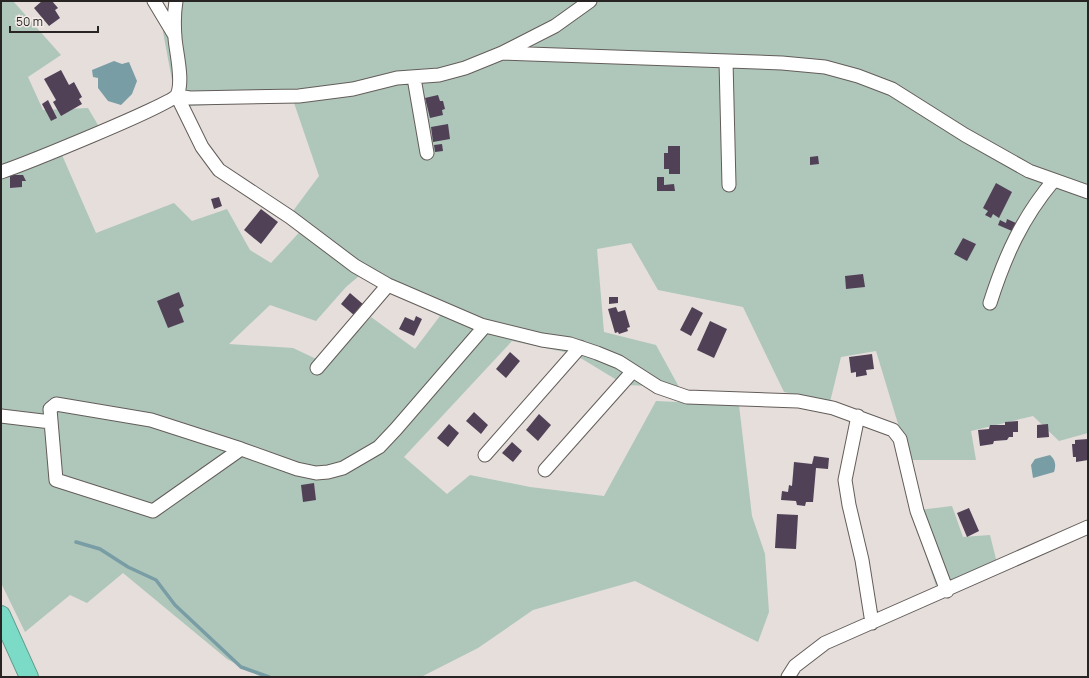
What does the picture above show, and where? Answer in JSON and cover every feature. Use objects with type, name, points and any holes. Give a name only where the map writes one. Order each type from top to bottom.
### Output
[{"type":"highway","points":[[1,615],[29,677]]},
{"type":"street","points":[[154,1],[175,36]]},
{"type":"street","points":[[176,1],[175,36],[180,85],[177,96],[202,147],[220,170],[290,218],[355,266],[388,285],[485,326],[580,347],[619,362],[658,387],[687,397],[798,401],[833,408],[893,430],[900,439],[917,511],[947,591]]},
{"type":"street","points":[[1,172],[161,106],[177,96],[190,98],[299,96],[352,89],[397,78],[414,78],[439,75],[465,68],[502,53],[555,26],[590,1]]},
{"type":"street","points":[[502,53],[782,63],[825,67],[858,76],[892,89],[1029,171],[1088,192]]},
{"type":"street","points":[[726,61],[729,185]]},
{"type":"street","points":[[414,78],[428,153]]},
{"type":"street","points":[[990,303],[1002,268],[1026,218],[1054,180]]},
{"type":"street","points":[[317,368],[388,285]]},
{"type":"street","points":[[241,449],[153,510],[56,480],[50,409],[56,404],[151,420],[241,449],[297,469],[316,473],[328,472],[343,468],[379,447],[485,326]]},
{"type":"street","points":[[485,456],[580,347]]},
{"type":"street","points":[[545,470],[632,371]]},
{"type":"street","points":[[1,416],[51,422]]},
{"type":"street","points":[[858,416],[849,452],[845,480],[848,506],[862,560],[872,623]]},
{"type":"street","points":[[788,677],[795,666],[825,643],[947,591],[1088,527]]},
{"type":"green space","points":[[1,1],[13,1],[61,55],[28,77],[43,110],[88,108],[105,137],[62,155],[96,233],[174,203],[192,221],[227,209],[250,250],[271,263],[307,224],[293,211],[319,176],[293,100],[177,107],[163,32],[169,1],[1088,1],[1088,433],[1059,441],[1033,416],[971,431],[976,460],[909,460],[876,351],[841,357],[830,402],[784,392],[743,307],[658,290],[631,243],[597,249],[604,332],[656,345],[679,387],[625,385],[574,354],[512,341],[404,457],[447,494],[470,475],[530,487],[604,496],[656,401],[739,405],[752,516],[765,554],[769,612],[758,642],[635,581],[533,610],[478,648],[421,677],[261,677],[227,659],[123,573],[87,603],[70,595],[25,632],[1,583]],"holes":[[[359,276],[440,316],[415,349],[371,317],[327,364],[293,348],[229,344],[270,305],[316,321],[346,287]]]},
{"type":"green space","points":[[952,506],[963,537],[990,535],[997,563],[937,589],[911,511]]},
{"type":"water","points":[[114,61],[122,64],[129,62],[137,81],[132,94],[121,105],[108,101],[98,88],[98,78],[93,77],[92,70]]},
{"type":"water","points":[[1050,455],[1055,463],[1054,472],[1033,478],[1031,465],[1035,459]]},
{"type":"building","points":[[42,1],[52,1],[58,8],[55,10],[60,18],[49,26],[34,8]]},
{"type":"building","points":[[61,70],[69,85],[74,82],[82,97],[79,99],[82,104],[61,116],[53,102],[56,100],[44,79]]},
{"type":"building","points":[[438,95],[440,101],[443,101],[445,109],[442,110],[443,115],[430,118],[425,98]]},
{"type":"building","points":[[48,100],[57,118],[51,121],[42,104]]},
{"type":"building","points":[[448,124],[450,139],[433,142],[431,127]]},
{"type":"building","points":[[442,144],[443,151],[435,152],[434,145]]},
{"type":"building","points":[[668,146],[680,146],[680,174],[669,174],[669,169],[664,169],[664,153],[668,153]]},
{"type":"building","points":[[818,156],[819,164],[810,165],[810,157]]},
{"type":"building","points":[[10,175],[23,175],[26,181],[22,181],[22,187],[10,188]]},
{"type":"building","points":[[657,177],[664,177],[664,185],[674,184],[675,191],[657,191]]},
{"type":"building","points":[[996,183],[1012,192],[999,218],[993,214],[991,218],[985,215],[988,211],[983,208]]},
{"type":"building","points":[[219,197],[222,206],[214,209],[211,199]]},
{"type":"building","points":[[261,209],[278,222],[261,244],[244,230]]},
{"type":"building","points":[[1007,219],[1016,223],[1012,231],[998,225],[1000,220],[1006,223]]},
{"type":"building","points":[[963,238],[976,244],[967,261],[954,254]]},
{"type":"building","points":[[863,274],[865,287],[846,289],[845,276]]},
{"type":"building","points":[[179,292],[184,306],[179,309],[184,322],[168,328],[157,301]]},
{"type":"building","points":[[350,293],[364,305],[355,316],[341,304]]},
{"type":"building","points":[[609,297],[618,297],[618,303],[609,304]]},
{"type":"building","points":[[616,307],[618,312],[625,310],[630,327],[627,328],[628,331],[619,334],[618,332],[615,333],[608,309]]},
{"type":"building","points":[[692,307],[703,313],[691,336],[680,330]]},
{"type":"building","points":[[416,316],[422,319],[414,336],[399,329],[405,317],[414,321]]},
{"type":"building","points":[[710,321],[727,329],[714,358],[697,350]]},
{"type":"building","points":[[510,352],[520,361],[506,378],[496,369]]},
{"type":"building","points":[[872,354],[874,369],[866,370],[867,375],[856,377],[856,372],[851,373],[849,357]]},
{"type":"building","points":[[474,412],[488,425],[481,434],[466,421]]},
{"type":"building","points":[[539,414],[551,425],[538,441],[526,430]]},
{"type":"building","points":[[1018,421],[1018,432],[1013,432],[1013,437],[1009,437],[1007,440],[994,441],[993,444],[980,446],[978,430],[989,429],[990,425],[1005,425],[1005,422]]},
{"type":"building","points":[[449,424],[459,433],[448,447],[437,438]]},
{"type":"building","points":[[1048,424],[1049,437],[1037,438],[1037,425]]},
{"type":"building","points":[[1088,439],[1088,460],[1076,462],[1076,457],[1073,457],[1072,444],[1075,444],[1075,440]]},
{"type":"building","points":[[512,442],[522,451],[513,462],[502,453]]},
{"type":"building","points":[[814,456],[829,458],[828,469],[816,468],[813,502],[806,502],[805,506],[797,505],[796,501],[781,500],[782,491],[788,492],[789,485],[792,486],[794,462],[812,464]]},
{"type":"building","points":[[314,483],[316,500],[303,502],[301,485]]},
{"type":"building","points":[[969,508],[979,531],[967,537],[957,513]]},
{"type":"building","points":[[777,514],[798,515],[796,549],[775,548]]},
{"type":"waterway","points":[[76,542],[100,549],[128,567],[156,580],[175,605],[241,667],[269,677]]}]
